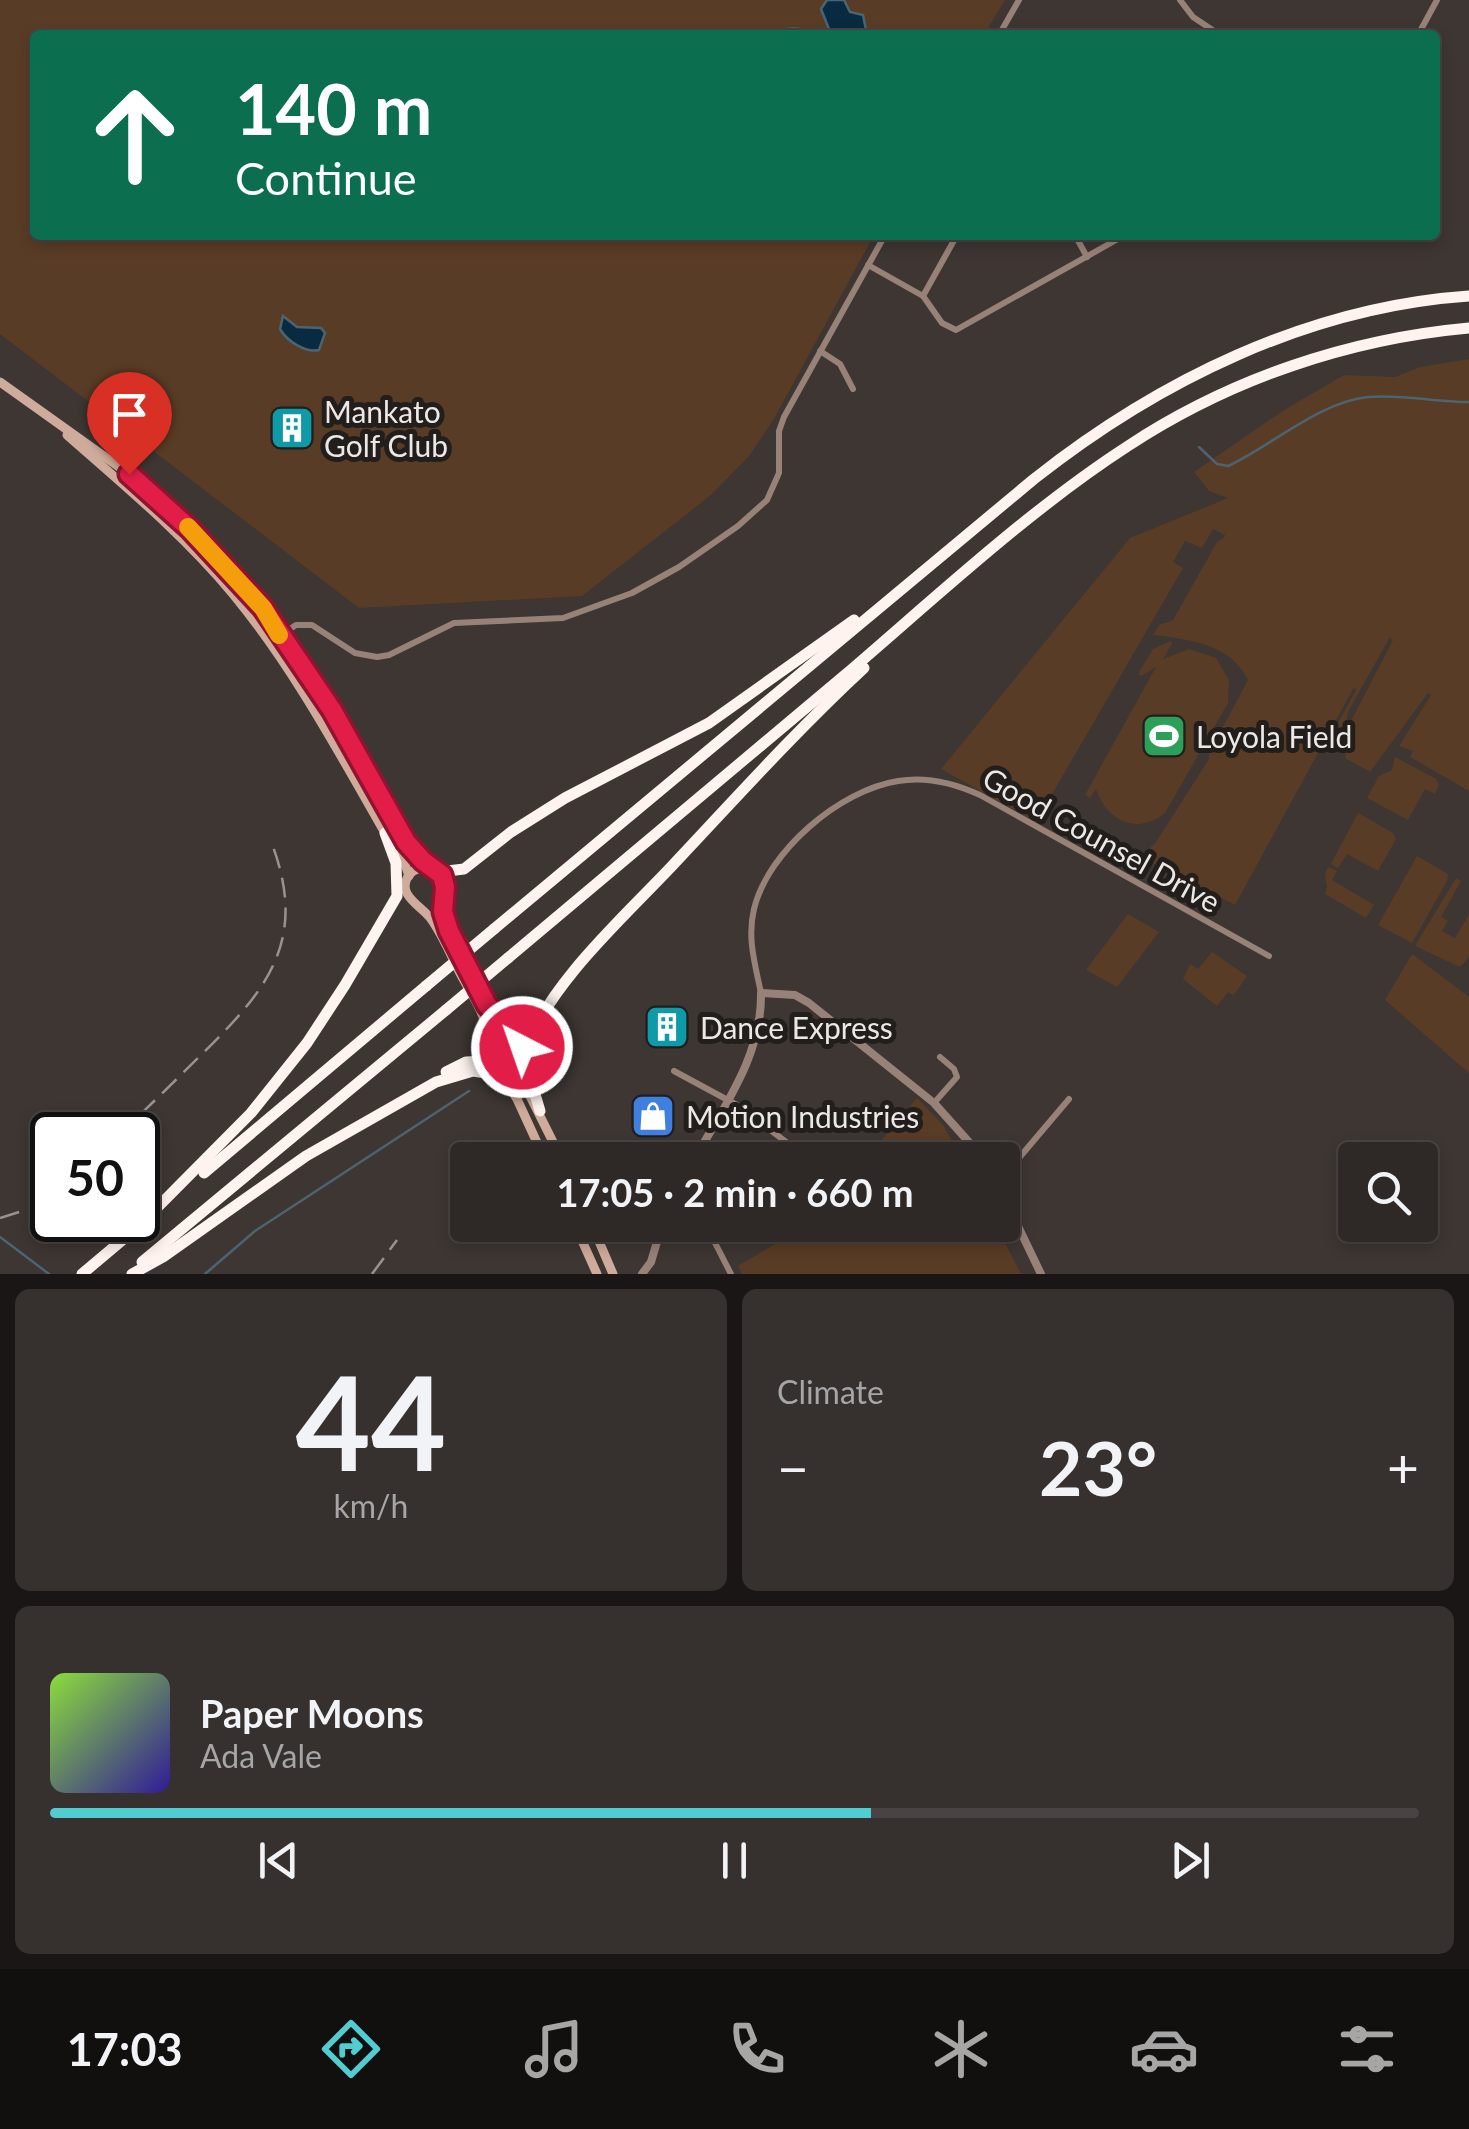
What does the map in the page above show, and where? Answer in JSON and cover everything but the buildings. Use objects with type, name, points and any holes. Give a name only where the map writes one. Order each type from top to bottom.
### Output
[{"type":"highway","points":[[160,1209],[912,581],[1110,422],[1181,381],[1310,328],[1402,306],[1469,296]]},
{"type":"highway","points":[[130,1274],[957,580],[1116,454],[1220,395],[1322,356],[1412,335],[1469,328]]},
{"type":"highway","points":[[520,1057],[538,1020],[585,959],[800,730],[957,580]]},
{"type":"highway","points":[[434,870],[464,869],[564,798],[709,723],[912,581]]},
{"type":"highway","points":[[160,1205],[229,1137],[285,1073],[364,955],[404,883],[386,832]]},
{"type":"highway","points":[[540,1111],[529,1074],[530,1055],[554,998]]},
{"type":"highway","points":[[130,1274],[162,1257],[306,1156],[436,1082],[459,1064],[492,1064]]},
{"type":"highway","points":[[436,1082],[473,1071],[506,1083]]},
{"type":"highway","points":[[82,1274],[121,1242]]},
{"type":"main road","points":[[0,382],[129,474],[166,506],[245,588],[324,698],[406,842],[445,887],[439,921]]},
{"type":"main road","points":[[39,410],[182,538],[233,594],[302,691],[386,832]]},
{"type":"main road","points":[[434,870],[419,868],[404,883],[409,898],[439,921],[488,1017],[517,1036],[520,1078],[554,1142]]},
{"type":"main road","points":[[488,1017],[483,1049],[506,1083],[536,1142]]},
{"type":"main road","points":[[492,1064],[510,1068],[520,1057]]},
{"type":"main road","points":[[582,1242],[596,1274]]},
{"type":"main road","points":[[599,1242],[613,1274]]},
{"type":"street","points":[[1003,30],[1019,0]]},
{"type":"street","points":[[1180,0],[1193,17],[1212,30]]},
{"type":"street","points":[[1421,30],[1437,0]]},
{"type":"street","points":[[268,643],[296,625],[312,625],[355,652],[372,657],[390,655],[454,624],[545,621],[586,611],[680,567],[767,500],[778,473],[779,432],[784,416],[883,240]]},
{"type":"street","points":[[923,296],[955,240]]},
{"type":"street","points":[[1078,240],[1088,256]]},
{"type":"street","points":[[868,265],[923,296],[942,323],[956,330],[1116,240]]},
{"type":"street","points":[[820,351],[840,364],[853,390]]},
{"type":"street","name":"Good Counsel Drive","points":[[704,1142],[754,1048],[760,1024],[761,993],[750,942],[761,889],[777,860],[795,840],[860,793],[886,783],[911,779],[940,781],[980,795],[1268,956]]},
{"type":"street","points":[[761,993],[795,995],[809,1003],[934,1104],[969,1142]]},
{"type":"street","points":[[934,1104],[957,1077],[954,1069],[940,1058]]},
{"type":"street","points":[[674,1072],[728,1100],[785,1142]]},
{"type":"street","points":[[1020,1157],[1069,1098]]},
{"type":"street","points":[[1020,1230],[1041,1274]]},
{"type":"street","points":[[642,1274],[651,1262],[657,1242]]},
{"type":"street","points":[[715,1242],[731,1274]]},
{"type":"shaded area","points":[[0,0],[1005,0],[987,30],[30,30],[30,240],[871,240],[775,417],[749,456],[711,495],[582,596],[359,608],[0,334]]},
{"type":"shaded area","points":[[1469,359],[1469,791],[1410,757],[1413,751],[1399,746],[1431,695],[1428,693],[1370,772],[1345,758],[1351,721],[1393,640],[1390,637],[1348,712],[1342,749],[1333,741],[1327,743],[1356,690],[1354,687],[1235,905],[1165,867],[1148,862],[1145,853],[1209,759],[1248,680],[1231,658],[1220,651],[1153,635],[1159,625],[1173,620],[1217,542],[1224,538],[1213,529],[1202,548],[1185,541],[1173,562],[1183,568],[1036,822],[941,769],[1130,538],[1228,498],[1209,491],[1194,472],[1284,410],[1344,375],[1395,377],[1420,367]]},
{"type":"shaded area","points":[[1171,641],[1163,659],[1189,649],[1216,658],[1229,680],[1228,703],[1165,813],[1134,824],[1107,809],[1096,789],[1090,798],[1085,795],[1156,667],[1138,674],[1153,649]]},
{"type":"shaded area","points":[[1395,757],[1436,779],[1439,785],[1435,794],[1425,789],[1408,820],[1367,798],[1379,776],[1392,770]]},
{"type":"shaded area","points":[[1358,813],[1393,833],[1396,839],[1378,871],[1347,854],[1338,868],[1331,864]]},
{"type":"shaded area","points":[[1417,856],[1448,874],[1412,943],[1378,925]]},
{"type":"shaded area","points":[[1328,867],[1337,871],[1332,880],[1374,905],[1366,918],[1325,894]]},
{"type":"shaded area","points":[[1456,878],[1461,881],[1441,917],[1448,921],[1442,931],[1455,938],[1469,914],[1469,957],[1460,967],[1415,946]]},
{"type":"shaded area","points":[[1128,914],[1159,932],[1117,987],[1086,970]]},
{"type":"shaded area","points":[[1212,952],[1247,976],[1234,995],[1228,992],[1217,1006],[1183,979],[1190,964],[1198,969]]},
{"type":"shaded area","points":[[1412,954],[1469,997],[1469,1073],[1385,1000]]},
{"type":"shaded area","points":[[917,1098],[944,1126],[952,1142],[880,1142]]},
{"type":"shaded area","points":[[778,1242],[1005,1242],[1021,1274],[742,1274],[738,1266]]},
{"type":"water","points":[[827,0],[844,0],[850,12],[863,15],[866,30],[828,30],[821,9]]},
{"type":"water","points":[[283,316],[297,327],[321,328],[325,333],[319,350],[302,348],[287,338],[280,329]]},
{"type":"waterway","points":[[1199,447],[1217,464],[1228,466],[1314,416],[1350,401],[1380,396],[1469,402]]},
{"type":"waterway","points":[[205,1274],[255,1231],[469,1091]]},
{"type":"waterway","points":[[0,1237],[49,1274]]},
{"type":"railway","points":[[142,1112],[246,1007],[275,961],[286,908],[272,844]]},
{"type":"railway","points":[[0,1218],[30,1209]]},
{"type":"railway","points":[[372,1274],[397,1240]]},
{"type":"slow traffic","points":[[188,527],[263,608],[279,635]]},
{"type":"place","name":"Mankato Golf Club","points":[[292,428]]},
{"type":"place","name":"Loyola Field","points":[[1164,736]]},
{"type":"place","name":"Dance Express","points":[[667,1027]]},
{"type":"place","name":"Motion Industries","points":[[653,1116]]},
{"type":"route","points":[[129,474],[228,568],[263,608],[317,686],[406,842],[442,875],[444,920],[449,931],[487,1005],[517,1036],[522,1047]]}]
